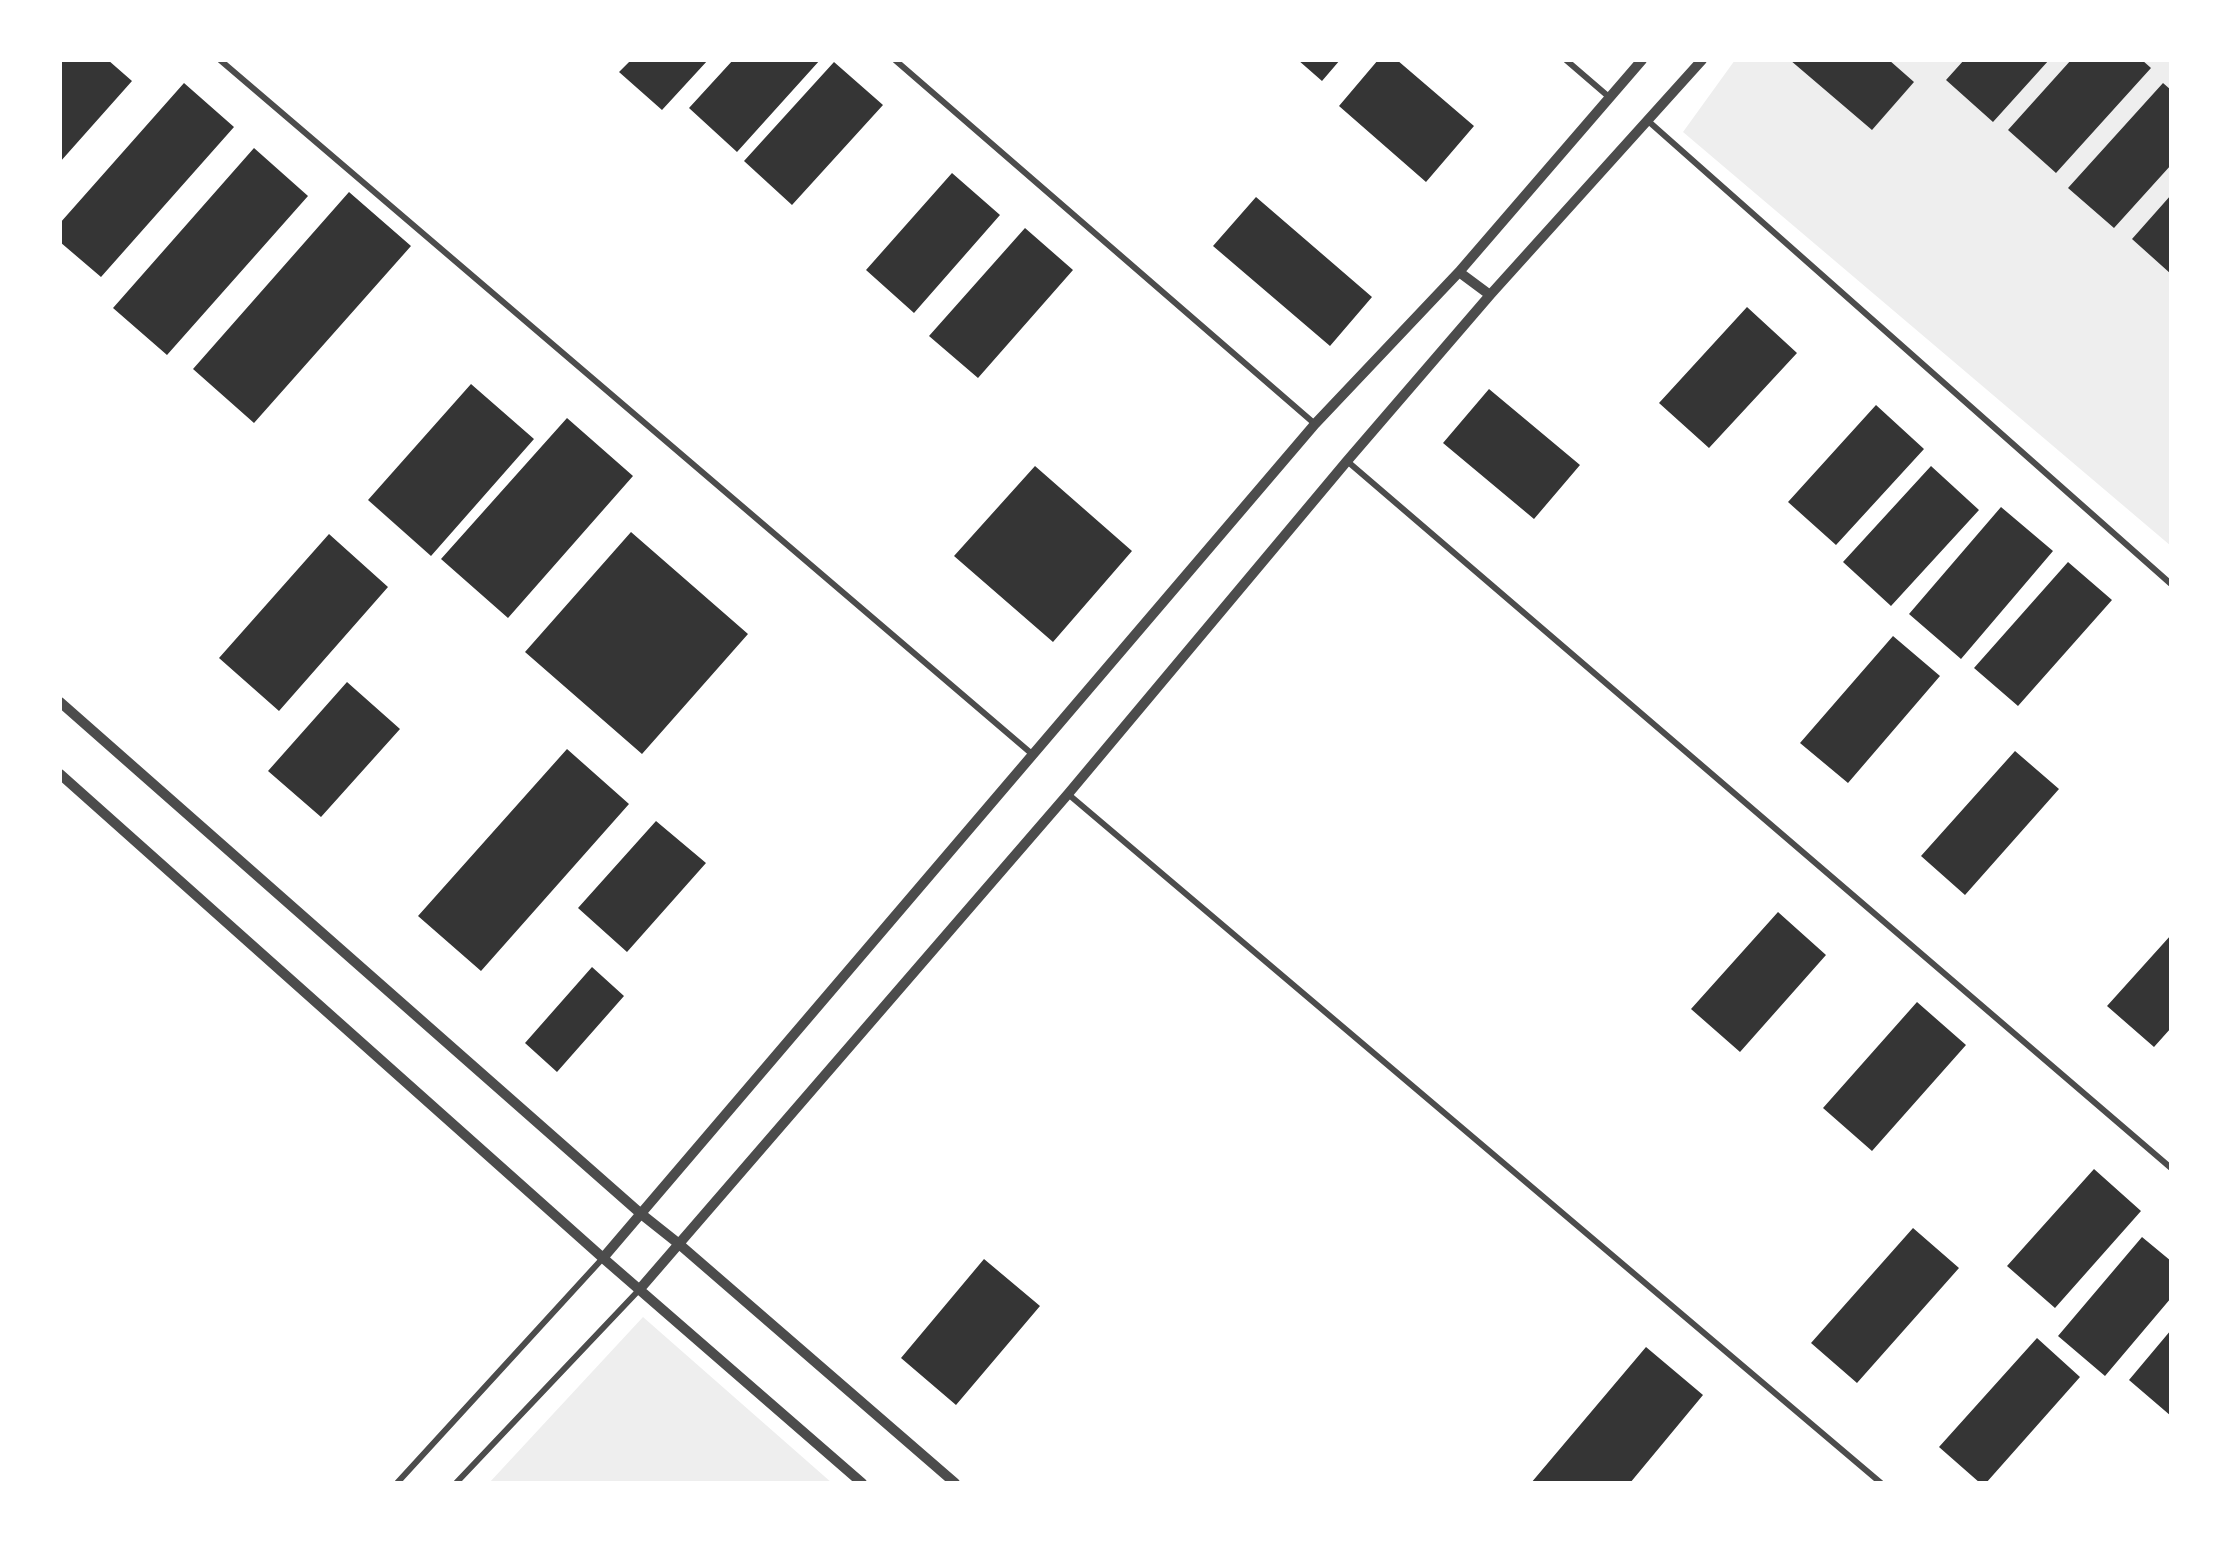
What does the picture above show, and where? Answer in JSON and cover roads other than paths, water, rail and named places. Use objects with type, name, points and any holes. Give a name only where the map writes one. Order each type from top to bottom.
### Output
[{"type":"street","points":[[220,60],[1032,754]]},
{"type":"street","points":[[894,60],[1315,424]]},
{"type":"street","points":[[1566,60],[1609,97]]},
{"type":"street","points":[[397,1483],[603,1258],[1315,424],[1459,272],[1642,60]]},
{"type":"street","points":[[456,1483],[639,1290],[1068,794],[1347,461],[1490,295],[1702,60]]},
{"type":"street","points":[[1647,120],[2171,584]]},
{"type":"street","points":[[1459,272],[1490,295]]},
{"type":"street","points":[[1347,461],[2171,1168]]},
{"type":"street","points":[[60,702],[640,1213],[679,1244],[955,1483]]},
{"type":"street","points":[[60,774],[639,1290],[862,1483]]},
{"type":"street","points":[[1068,794],[1881,1483]]}]
